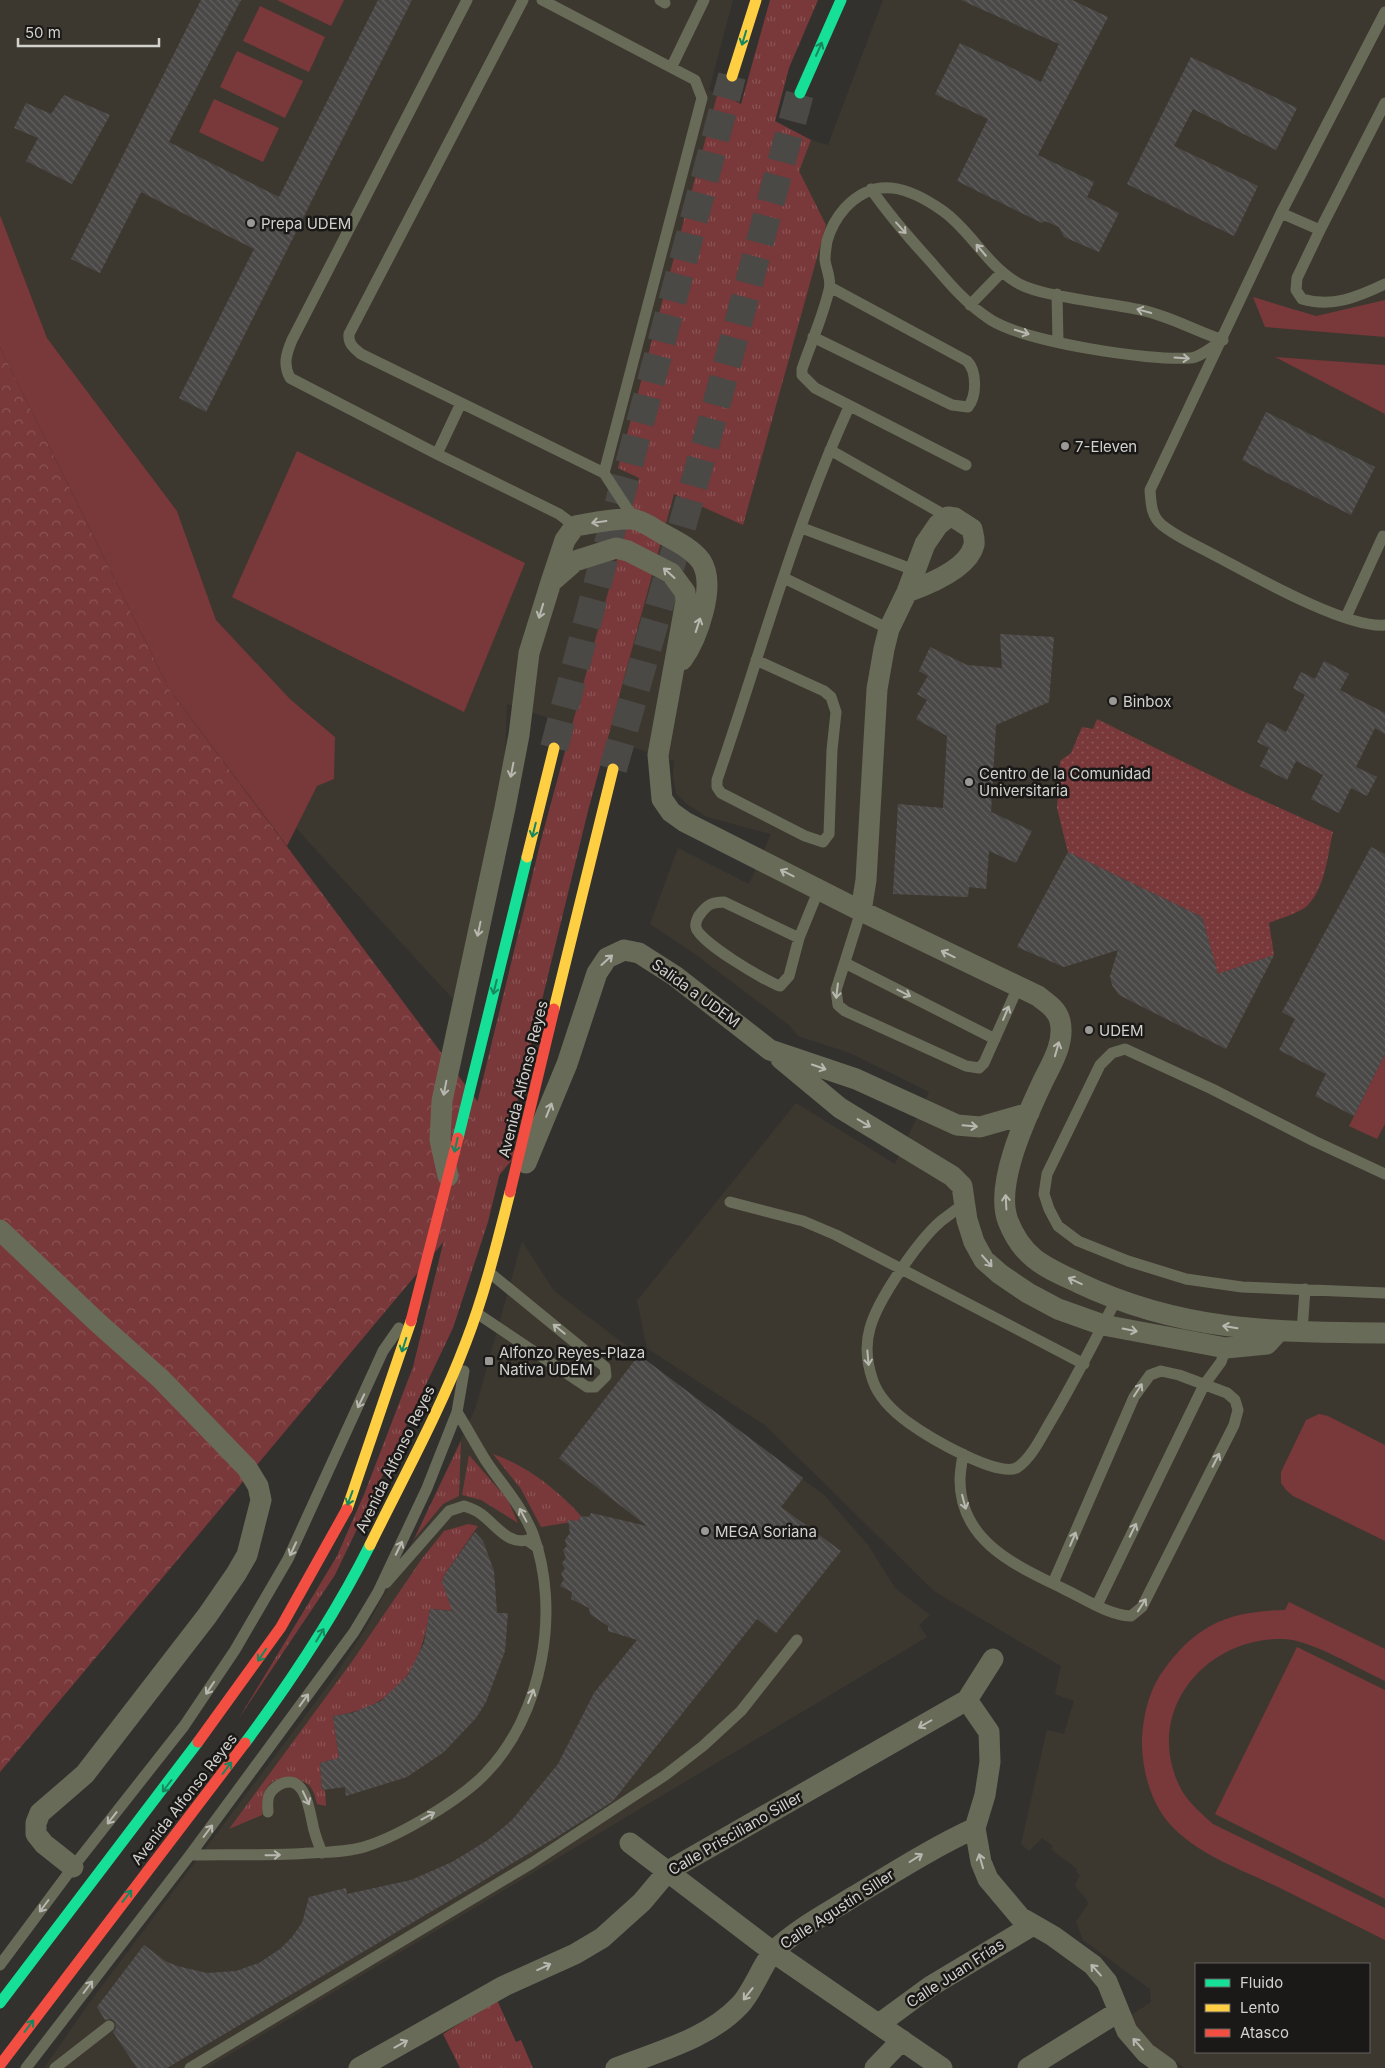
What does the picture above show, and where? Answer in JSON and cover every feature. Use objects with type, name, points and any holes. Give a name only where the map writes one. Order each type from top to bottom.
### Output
[{"type":"main road","points":[[732,76],[756,0]]},
{"type":"main road","points":[[800,93],[840,0]]},
{"type":"main road","name":"Avenida Alfonso Reyes","points":[[0,2003],[158,1798],[242,1684],[281,1627],[347,1508],[384,1405],[419,1298],[554,748]]},
{"type":"main road","name":"Avenida Alfonso Reyes","points":[[0,2065],[114,1913],[230,1764],[306,1658],[351,1583],[382,1523],[478,1314],[508,1202],[613,769]]},
{"type":"street","points":[[861,911],[866,880],[876,689],[890,629],[930,535],[948,517],[955,518],[972,529],[974,543],[965,561],[950,572],[907,592]]},
{"type":"street","points":[[448,1178],[440,1140],[442,1100],[505,808],[519,735],[529,653],[565,540],[574,526],[634,519],[674,539],[701,562],[706,577],[705,603],[690,649],[675,668]]},
{"type":"street","points":[[551,582],[575,561],[616,548],[628,551],[671,573],[685,592],[686,601],[675,668],[658,755],[662,798],[671,812],[685,822],[861,911],[1038,996],[1052,1006],[1060,1020],[1061,1034],[1058,1052],[1029,1113],[1009,1165],[1004,1199],[1007,1220],[1022,1247],[1038,1264],[1116,1300],[1182,1318],[1243,1329],[1278,1332],[1385,1333]]},
{"type":"street","name":"Salida a UDEM","points":[[508,1202],[567,1064],[597,973],[607,958],[617,952],[639,953],[690,987],[770,1050],[856,1079],[958,1125],[980,1127],[1029,1113]]},
{"type":"street","points":[[770,1050],[840,1108],[952,1176],[962,1186],[967,1220],[974,1242],[984,1260],[1000,1274],[1028,1293],[1058,1309],[1103,1325],[1226,1348],[1267,1344],[1278,1332]]},
{"type":"street","points":[[0,1230],[96,1322],[161,1379],[247,1468],[260,1493],[261,1500],[247,1555],[207,1616],[85,1774],[40,1813],[36,1823],[36,1834],[44,1844],[73,1867]]},
{"type":"street","points":[[992,1659],[967,1700],[988,1732],[990,1752],[985,1795],[975,1828],[981,1862],[988,1879],[1006,1903],[1020,1917],[1053,1936],[1093,1965],[1107,1982],[1118,2012],[1136,2044],[1167,2068]]},
{"type":"street","name":"Calle Prisciliano Siller","points":[[359,2068],[504,1986],[575,1954],[602,1938],[642,1902],[668,1870],[967,1700]]},
{"type":"street","name":"Calle Agustín Siller","points":[[616,2068],[690,2040],[719,2025],[741,2004],[754,1987],[772,1952],[807,1926],[936,1846],[975,1828]]},
{"type":"street","points":[[630,1843],[668,1870],[772,1952],[942,2068]]},
{"type":"street","name":"Calle Juan Frías","points":[[879,2024],[931,1986],[1033,1925]]},
{"type":"street","points":[[1028,2068],[1118,2012]]},
{"type":"street","points":[[875,2068],[902,2040]]},
{"type":"lane","points":[[467,0],[292,340],[285,362],[290,378],[559,514],[574,526]]},
{"type":"lane","points":[[523,0],[349,334],[351,345],[361,354],[604,473],[634,519]]},
{"type":"lane","points":[[542,0],[672,66],[695,80],[702,98],[604,473]]},
{"type":"lane","points":[[672,66],[704,0]]},
{"type":"lane","points":[[1384,18],[1281,213],[1223,340],[1150,490],[1152,512],[1161,524],[1179,536],[1274,586],[1346,617],[1366,623],[1385,625]]},
{"type":"lane","points":[[1385,103],[1297,278],[1296,290],[1302,299],[1315,303],[1334,304],[1385,284]]},
{"type":"lane","points":[[966,466],[849,407],[815,388],[802,375],[802,369],[830,287],[825,259],[827,240],[838,216],[853,200],[871,190],[881,187],[908,191],[944,212],[1002,272],[1018,284],[1057,294],[1143,310],[1177,321],[1199,332],[1223,340]]},
{"type":"lane","points":[[871,190],[892,218],[970,305],[991,320],[1008,328],[1058,342],[1120,354],[1192,358],[1223,340]]},
{"type":"lane","points":[[1281,213],[1320,230]]},
{"type":"lane","points":[[970,305],[1002,272]]},
{"type":"lane","points":[[813,337],[952,405],[968,407],[973,401],[974,377],[972,366],[967,361],[830,287]]},
{"type":"lane","points":[[1057,294],[1058,342]]},
{"type":"lane","points":[[437,454],[461,402]]},
{"type":"lane","points":[[756,660],[824,691],[835,704],[829,834],[823,842],[805,836],[738,802],[721,793],[717,787],[756,660],[784,578],[830,450],[849,407]]},
{"type":"lane","points":[[830,450],[948,517]]},
{"type":"lane","points":[[802,528],[914,570]]},
{"type":"lane","points":[[1346,617],[1383,536]]},
{"type":"lane","points":[[784,578],[890,629]]},
{"type":"lane","points":[[800,938],[724,902],[714,902],[706,906],[698,917],[696,927],[698,933],[712,945],[768,981],[780,986],[789,976],[800,938],[819,890]]},
{"type":"lane","points":[[861,911],[836,990],[838,1005],[845,1011],[972,1068],[979,1068],[984,1064],[1018,987]]},
{"type":"lane","points":[[844,962],[995,1039]]},
{"type":"lane","points":[[1385,1174],[1314,1141],[1212,1088],[1125,1049],[1112,1053],[1100,1065],[1047,1174],[1044,1194],[1058,1226],[1078,1240],[1111,1254],[1186,1279],[1242,1288],[1385,1293]]},
{"type":"lane","points":[[730,1202],[803,1221],[836,1235],[1084,1364]]},
{"type":"lane","points":[[966,1203],[941,1222],[922,1242],[903,1269],[877,1311],[870,1328],[867,1344],[869,1365],[880,1395],[909,1423],[928,1436],[963,1454],[1001,1470],[1017,1468],[1043,1435],[1084,1364],[1116,1300]]},
{"type":"lane","points":[[478,1314],[587,1387],[595,1386],[606,1376],[605,1367],[490,1273]]},
{"type":"lane","points":[[1302,1332],[1305,1289]]},
{"type":"lane","points":[[0,1965],[73,1867],[184,1726],[236,1650],[288,1559],[384,1351],[419,1298]]},
{"type":"lane","points":[[26,2068],[190,1855],[354,1632],[378,1592],[428,1488],[458,1412],[466,1343]]},
{"type":"lane","points":[[1097,1605],[1204,1385],[1221,1362],[1226,1348]]},
{"type":"lane","points":[[963,1454],[960,1481],[963,1503],[972,1526],[992,1548],[1016,1566],[1053,1584],[1097,1605],[1123,1616],[1131,1616],[1142,1607],[1234,1425],[1238,1410],[1235,1400],[1227,1393],[1161,1371],[1150,1375],[1134,1396],[1053,1584]]},
{"type":"lane","points":[[190,1855],[322,1853],[367,1846],[434,1814],[485,1774],[517,1731],[537,1680],[545,1630],[546,1584],[538,1548],[517,1502],[486,1461],[458,1412]]},
{"type":"lane","points":[[378,1592],[449,1511],[464,1506],[480,1512],[509,1538],[520,1542],[527,1540],[538,1548]]},
{"type":"lane","points":[[190,2068],[532,1864],[664,1776],[703,1746],[741,1711],[797,1640]]},
{"type":"lane","points":[[268,1812],[267,1798],[274,1788],[282,1784],[294,1784],[303,1791],[308,1799],[314,1830],[322,1853]]},
{"type":"lane","points":[[55,2068],[109,2026]]},
{"type":"shaded area","name":"UDEM","points":[[0,0],[733,0],[709,90],[811,140],[828,145],[883,0],[1385,0],[1385,2068],[1185,2068],[1145,2040],[1128,2017],[1151,2002],[1150,1989],[1083,1940],[1076,1922],[1088,1904],[1087,1900],[1075,1886],[1080,1875],[1076,1872],[1077,1869],[1051,1849],[1053,1846],[1042,1838],[1029,1851],[1021,1844],[1047,1730],[1064,1734],[1074,1701],[1055,1694],[1061,1666],[934,1591],[766,1426],[647,1348],[637,1301],[796,1103],[895,1164],[929,1092],[850,1053],[798,1036],[789,1025],[695,954],[650,924],[678,848],[749,884],[771,834],[707,817],[687,804],[676,793],[673,778],[674,761],[507,704],[504,781],[453,999],[296,828],[317,786],[335,737],[290,699],[216,620],[177,511],[47,338],[0,215]]},
{"type":"shaded area","points":[[522,1241],[554,1291],[825,1496],[868,1545],[895,1588],[930,1615],[919,1625],[927,1637],[207,2068],[44,2068],[90,2002],[333,1679],[366,1628],[414,1539],[476,1407]]},
{"type":"green space","points":[[277,0],[344,0],[331,26]]},
{"type":"green space","points":[[770,0],[818,0],[789,68],[775,121],[811,140],[799,171],[826,225],[743,525],[674,494],[588,811],[488,1222],[453,1328],[335,1575],[239,1718],[337,1556],[365,1492],[413,1367],[541,840],[639,478],[618,468],[718,92],[741,104]]},
{"type":"green space","points":[[260,6],[325,37],[309,72],[243,41]]},
{"type":"green space","points":[[237,51],[303,81],[285,118],[220,87]]},
{"type":"green space","points":[[214,99],[279,128],[263,162],[199,132]]},
{"type":"green space","points":[[0,215],[47,338],[177,511],[216,620],[290,699],[335,737],[334,779],[317,786],[287,846],[169,689],[0,347]]},
{"type":"green space","points":[[1253,297],[1316,316],[1385,300],[1385,337],[1265,327]]},
{"type":"green space","points":[[0,347],[169,689],[517,1154],[0,1772]]},
{"type":"green space","points":[[1275,357],[1385,365],[1385,414]]},
{"type":"green space","points":[[297,451],[525,563],[464,712],[232,597]]},
{"type":"green space","points":[[1097,719],[1238,789],[1333,832],[1325,870],[1319,889],[1314,897],[1305,908],[1269,923],[1274,955],[1218,974],[1202,917],[1068,852],[1057,808],[1060,761],[1071,753],[1082,727],[1093,729]]},
{"type":"green space","points":[[1385,1054],[1385,1124],[1377,1139],[1349,1126]]},
{"type":"green space","points":[[1319,1414],[1328,1416],[1385,1445],[1385,1541],[1293,1496],[1281,1483],[1281,1472],[1306,1420]]},
{"type":"green space","points":[[461,1441],[459,1496],[443,1504],[414,1539]]},
{"type":"green space","points":[[493,1454],[541,1479],[581,1516],[578,1521],[541,1527],[521,1489]]},
{"type":"green space","points":[[469,1455],[508,1500],[518,1523],[481,1500],[462,1495]]},
{"type":"green space","points":[[468,1524],[478,1526],[445,1574],[442,1582],[459,1611],[430,1609],[420,1650],[402,1682],[374,1704],[333,1716],[339,1758],[320,1763],[322,1790],[325,1790],[326,1806],[317,1804],[312,1789],[306,1783],[301,1780],[283,1778],[272,1782],[265,1791],[262,1815],[229,1829],[353,1660],[421,1560],[444,1531]]},
{"type":"green space","points":[[1289,1602],[1385,1649],[1385,1681],[1308,1644],[1295,1641],[1284,1639],[1255,1642],[1228,1651],[1205,1666],[1187,1686],[1175,1709],[1169,1735],[1171,1763],[1185,1796],[1213,1824],[1385,1908],[1385,1940],[1199,1848],[1173,1827],[1162,1814],[1148,1781],[1142,1746],[1147,1707],[1153,1688],[1175,1655],[1202,1631],[1216,1623],[1247,1613],[1285,1610]]},
{"type":"green space","points":[[1297,1647],[1385,1690],[1385,1899],[1215,1814]]},
{"type":"green space","points":[[497,2000],[516,2042],[521,2040],[533,2068],[460,2068],[443,2034]]},
{"type":"building","name":"Prepa UDEM","points":[[201,0],[241,0],[169,142],[279,197],[378,0],[412,0],[206,412],[179,398],[254,249],[141,192],[100,273],[71,259]]},
{"type":"building","points":[[961,0],[1072,0],[1108,17],[1038,155],[1094,182],[1087,197],[1119,213],[1099,252],[1064,237],[1059,227],[1045,221],[1042,223],[957,181],[988,119],[935,94],[960,43],[1041,82],[1059,44]]},
{"type":"building","points":[[1191,57],[1297,108],[1276,150],[1193,109],[1174,146],[1258,186],[1234,236],[1127,184]]},
{"type":"building","points":[[64,95],[110,115],[72,184],[26,161],[38,138],[14,128],[26,103],[51,114]]},
{"type":"building","points":[[1266,412],[1375,467],[1351,515],[1242,460]]},
{"type":"building","name":"Centro de la Comunidad Universitaria","points":[[1000,634],[1054,637],[1049,702],[996,725],[991,812],[1032,831],[1016,863],[989,851],[986,889],[969,887],[968,897],[893,894],[898,804],[943,808],[947,736],[916,719],[927,700],[917,694],[928,676],[919,671],[930,647],[967,665],[1002,668]]},
{"type":"building","points":[[1324,661],[1349,674],[1340,690],[1385,713],[1385,734],[1375,728],[1356,767],[1377,777],[1367,796],[1351,788],[1339,813],[1311,799],[1323,775],[1296,761],[1287,780],[1260,766],[1269,748],[1257,742],[1267,722],[1286,732],[1305,695],[1293,688],[1301,672],[1315,679]]},
{"type":"building","points":[[1371,847],[1385,854],[1385,1054],[1354,1116],[1315,1096],[1326,1074],[1279,1050],[1295,1019],[1282,1012]]},
{"type":"building","points":[[1068,852],[1202,917],[1218,974],[1274,955],[1226,1049],[1119,995],[1112,985],[1110,976],[1118,950],[1064,967],[1017,947]]},
{"type":"building","points":[[639,1355],[803,1478],[781,1507],[841,1551],[776,1633],[757,1619],[613,1801],[560,1835],[167,2068],[137,2068],[113,2032],[116,2028],[115,2022],[111,2019],[105,2020],[97,2007],[144,1945],[165,1961],[177,1966],[207,1973],[236,1971],[259,1963],[280,1949],[292,1937],[302,1923],[309,1897],[346,1888],[347,1894],[411,1880],[452,1862],[488,1840],[512,1820],[558,1764],[594,1693],[637,1640],[608,1631],[608,1626],[590,1614],[589,1608],[571,1599],[572,1592],[560,1586],[564,1579],[561,1573],[565,1569],[562,1563],[566,1558],[563,1550],[567,1546],[565,1540],[570,1533],[568,1520],[578,1521],[581,1516],[589,1517],[591,1513],[647,1526],[559,1458]]},
{"type":"building","points":[[475,1532],[483,1541],[494,1571],[497,1613],[508,1613],[505,1651],[486,1702],[476,1718],[444,1752],[407,1777],[346,1796],[345,1787],[322,1790],[320,1763],[339,1758],[333,1716],[352,1713],[381,1701],[408,1675],[424,1643],[430,1609],[452,1611],[442,1582],[445,1574]]},
{"type":"tunnel","points":[[554,748],[732,76]]},
{"type":"tunnel","points":[[613,769],[710,428],[800,93]]},
{"type":"traffic: fast","points":[[800,93],[841,0]]},
{"type":"traffic: fast","points":[[458,1138],[527,857]]},
{"type":"traffic: fast","points":[[245,1743],[312,1647],[357,1571],[370,1545]]},
{"type":"traffic: fast","points":[[0,2003],[198,1742]]},
{"type":"traffic: slow","points":[[732,76],[756,0]]},
{"type":"traffic: slow","points":[[527,857],[554,748]]},
{"type":"traffic: slow","points":[[554,1009],[613,769]]},
{"type":"traffic: slow","points":[[370,1545],[433,1419],[456,1368],[485,1286],[510,1192]]},
{"type":"traffic: slow","points":[[347,1509],[411,1321]]},
{"type":"traffic: jam","points":[[510,1192],[554,1009]]},
{"type":"traffic: jam","points":[[411,1321],[458,1138]]},
{"type":"traffic: jam","points":[[198,1742],[281,1627],[347,1509]]},
{"type":"traffic: jam","points":[[0,2065],[245,1743]]},
{"type":"place","name":"Prepa UDEM","points":[[251,223]]},
{"type":"place","name":"7-Eleven","points":[[1065,446]]},
{"type":"place","name":"Binbox","points":[[1113,701]]},
{"type":"place","name":"Centro de la Comunidad Universitaria","points":[[969,782]]},
{"type":"place","name":"UDEM","points":[[1089,1030]]},
{"type":"place","name":"Alfonzo Reyes-Plaza Nativa UDEM","points":[[489,1361]]},
{"type":"place","name":"MEGA Soriana","points":[[705,1531]]}]
